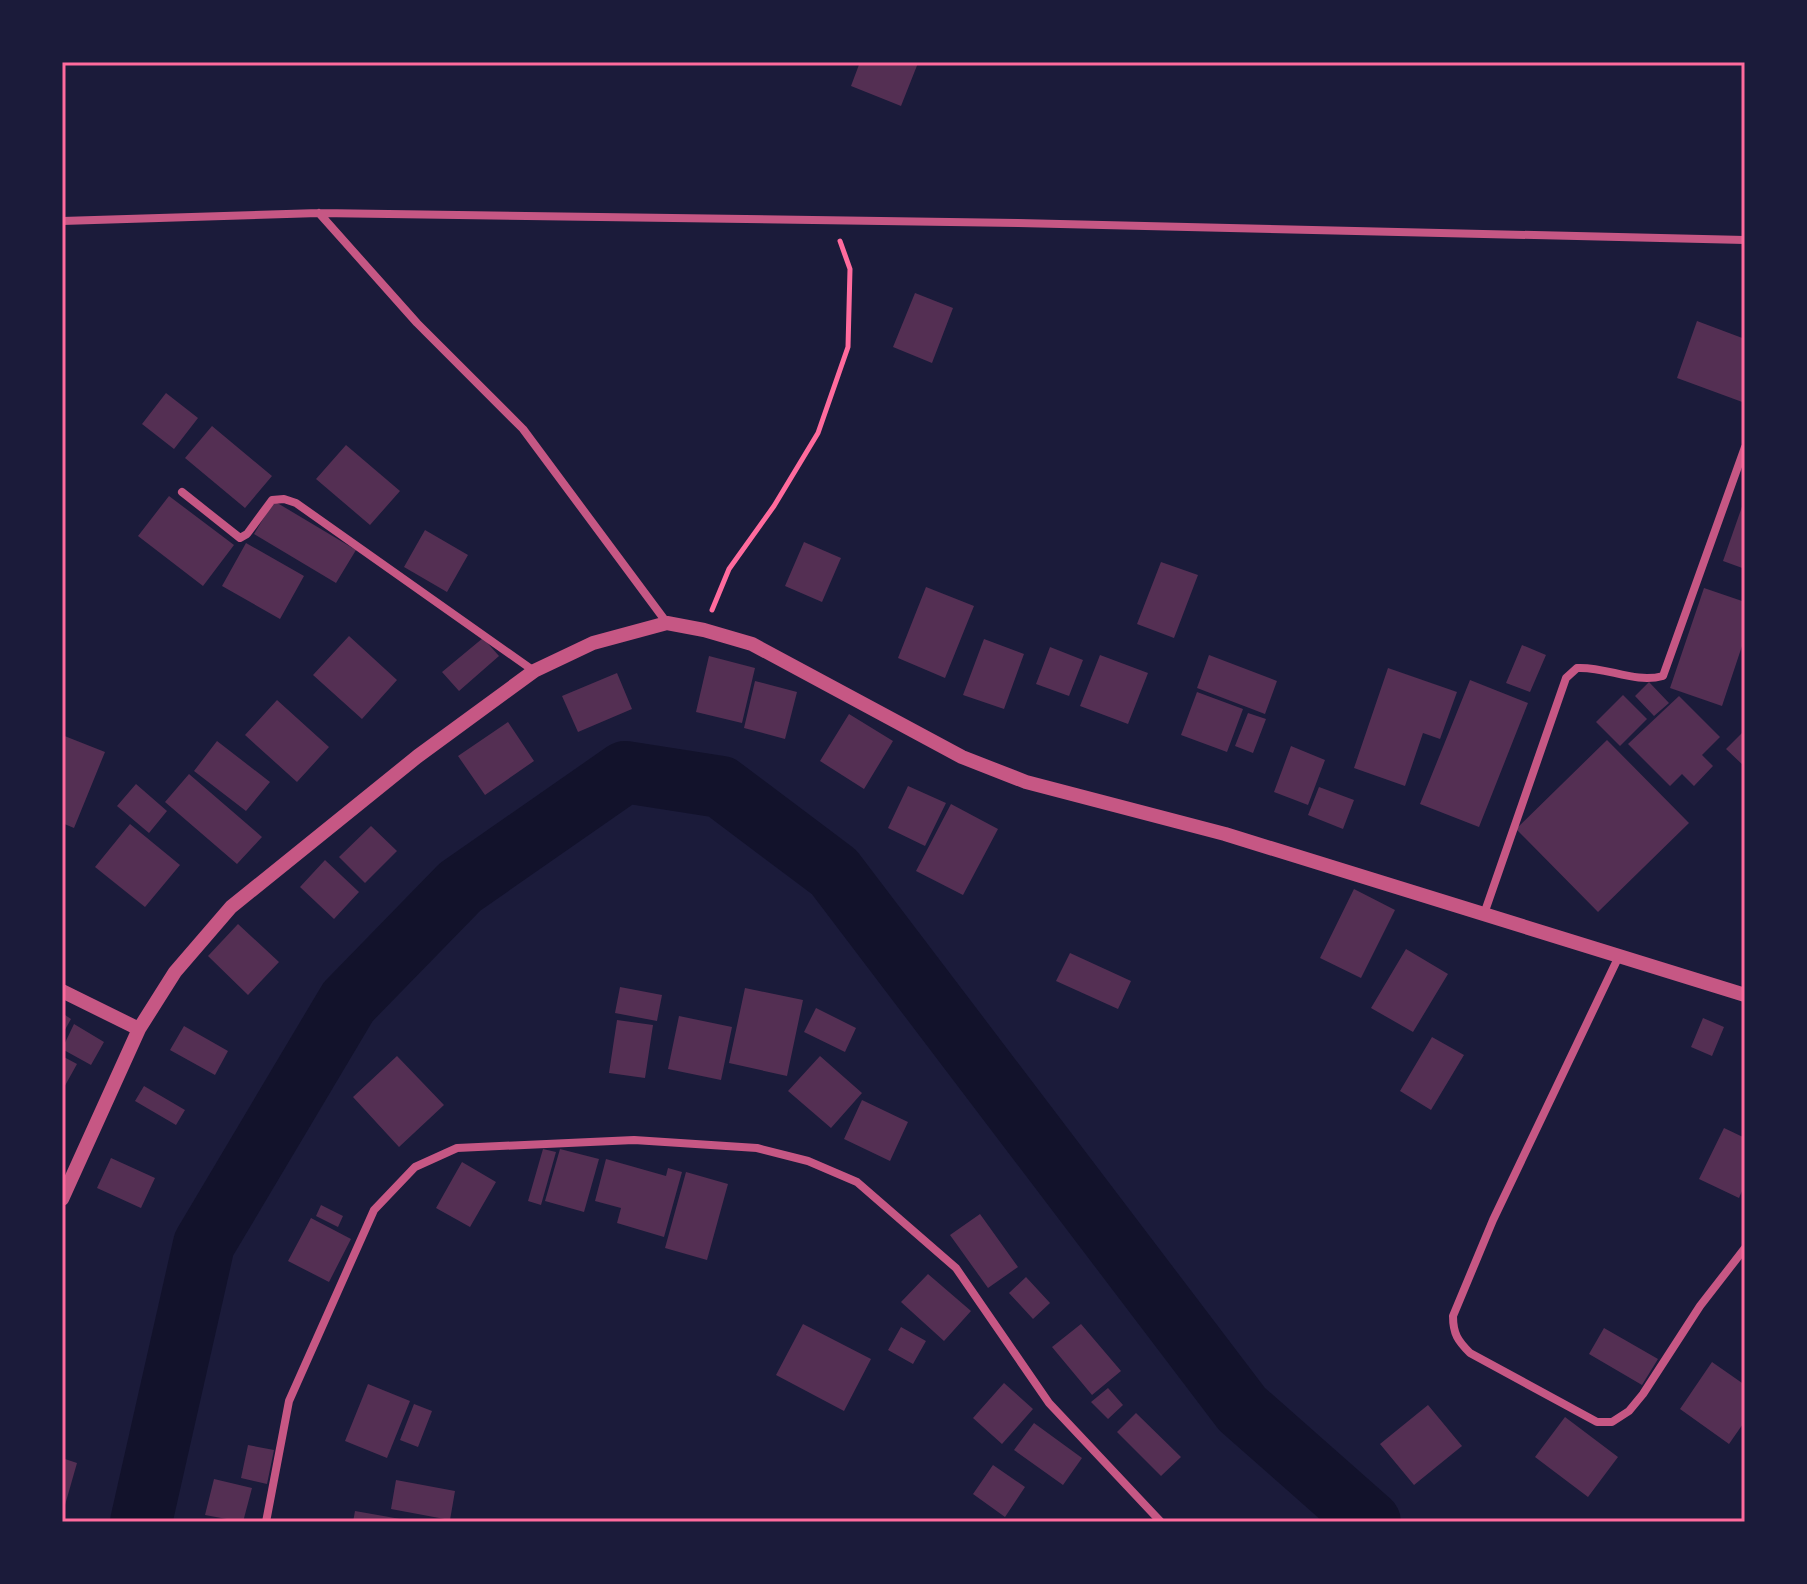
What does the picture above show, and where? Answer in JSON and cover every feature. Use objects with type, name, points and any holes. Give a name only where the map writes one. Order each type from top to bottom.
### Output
[{"type":"street","points":[[319,213],[417,323],[523,429],[667,623]]},
{"type":"street","points":[[62,221],[319,213],[833,220],[1745,240]]},
{"type":"street","points":[[1484,914],[1566,678],[1577,668],[1589,667],[1648,680],[1663,676],[1745,447]]},
{"type":"street","points":[[182,492],[240,538],[247,534],[272,500],[284,499],[296,503],[534,671]]},
{"type":"street","points":[[62,1199],[139,1029],[175,972],[231,907],[418,756],[534,671],[593,643],[667,623],[752,644],[962,757],[1026,782],[1225,834],[1745,995]]},
{"type":"street","points":[[1619,956],[1493,1220],[1453,1316],[1457,1340],[1470,1353],[1597,1422],[1612,1422],[1629,1411],[1643,1394],[1700,1306],[1745,1248]]},
{"type":"street","points":[[62,991],[139,1029]]},
{"type":"street","points":[[266,1522],[289,1401],[374,1210],[415,1167],[457,1148],[634,1140],[757,1148],[808,1161],[857,1182],[956,1268],[1049,1403],[1161,1522]]},
{"type":"path","points":[[704,630],[729,569],[774,506],[818,433],[848,347],[850,269],[833,220]]},
{"type":"building","points":[[860,62],[918,63],[901,106],[851,86]]},
{"type":"building","points":[[915,293],[953,308],[932,363],[893,347]]},
{"type":"building","points":[[1697,321],[1745,339],[1745,403],[1677,378]]},
{"type":"building","points":[[166,393],[198,418],[174,449],[142,424]]},
{"type":"building","points":[[212,426],[272,476],[245,508],[185,458]]},
{"type":"building","points":[[346,445],[400,491],[370,525],[316,479]]},
{"type":"building","points":[[169,496],[234,545],[203,586],[138,536]]},
{"type":"building","points":[[1745,498],[1745,569],[1723,561]]},
{"type":"building","points":[[274,501],[356,550],[336,583],[254,534]]},
{"type":"building","points":[[425,530],[468,555],[447,592],[404,567]]},
{"type":"building","points":[[804,542],[841,558],[822,602],[785,586]]},
{"type":"building","points":[[246,543],[304,576],[280,619],[222,586]]},
{"type":"building","points":[[1161,562],[1198,575],[1174,638],[1137,624]]},
{"type":"building","points":[[926,587],[974,606],[945,678],[898,658]]},
{"type":"building","points":[[1704,588],[1745,602],[1745,637],[1722,706],[1670,688]]},
{"type":"building","points":[[349,636],[397,680],[362,719],[313,675]]},
{"type":"building","points":[[483,638],[499,656],[459,691],[442,672]]},
{"type":"building","points":[[984,639],[1024,654],[1004,709],[963,695]]},
{"type":"building","points":[[1522,645],[1546,655],[1530,692],[1506,683]]},
{"type":"building","points":[[1050,647],[1083,660],[1069,696],[1036,684]]},
{"type":"building","points":[[1100,655],[1148,673],[1128,724],[1080,706]]},
{"type":"building","points":[[1209,655],[1277,681],[1265,714],[1197,688]]},
{"type":"building","points":[[709,656],[755,668],[742,723],[696,712]]},
{"type":"building","points":[[1388,668],[1457,692],[1440,739],[1423,733],[1405,786],[1354,768]]},
{"type":"building","points":[[617,673],[632,709],[578,732],[562,696]]},
{"type":"building","points":[[1470,680],[1528,703],[1479,827],[1420,804]]},
{"type":"building","points":[[755,681],[797,692],[785,739],[744,728]]},
{"type":"building","points":[[1649,682],[1669,703],[1654,716],[1635,696]]},
{"type":"building","points":[[1197,692],[1243,709],[1227,752],[1181,735]]},
{"type":"building","points":[[1623,695],[1647,719],[1620,746],[1596,722]]},
{"type":"building","points":[[1679,696],[1720,737],[1702,755],[1713,766],[1694,786],[1682,774],[1670,786],[1628,744]]},
{"type":"building","points":[[277,700],[329,747],[297,782],[245,735]]},
{"type":"building","points":[[1248,713],[1266,719],[1253,753],[1235,746]]},
{"type":"building","points":[[849,714],[893,741],[864,789],[820,761]]},
{"type":"building","points":[[508,722],[534,761],[485,795],[458,756]]},
{"type":"building","points":[[1745,730],[1745,767],[1726,749]]},
{"type":"building","points":[[62,735],[105,752],[74,828],[62,823]]},
{"type":"building","points":[[1607,740],[1689,823],[1598,912],[1516,829]]},
{"type":"building","points":[[217,741],[270,782],[246,811],[194,771]]},
{"type":"building","points":[[1291,746],[1325,760],[1308,805],[1274,792]]},
{"type":"building","points":[[189,774],[262,837],[237,864],[165,802]]},
{"type":"building","points":[[136,784],[167,811],[149,833],[117,806]]},
{"type":"building","points":[[908,786],[946,803],[925,846],[888,828]]},
{"type":"building","points":[[1319,787],[1354,800],[1343,829],[1308,815]]},
{"type":"building","points":[[951,804],[998,829],[963,895],[916,871]]},
{"type":"building","points":[[130,824],[180,865],[145,907],[95,867]]},
{"type":"building","points":[[371,826],[397,851],[365,883],[339,857]]},
{"type":"building","points":[[325,860],[359,892],[334,919],[300,887]]},
{"type":"building","points":[[1354,889],[1395,910],[1361,978],[1320,958]]},
{"type":"building","points":[[238,924],[279,962],[248,995],[208,956]]},
{"type":"building","points":[[1406,949],[1448,974],[1413,1032],[1371,1008]]},
{"type":"building","points":[[1070,953],[1131,981],[1118,1009],[1056,981]]},
{"type":"building","points":[[620,987],[662,995],[657,1021],[615,1013]]},
{"type":"building","points":[[745,988],[803,1000],[787,1076],[729,1063]]},
{"type":"building","points":[[816,1008],[856,1028],[845,1052],[804,1032]]},
{"type":"building","points":[[62,1013],[71,1019],[62,1035]]},
{"type":"building","points":[[679,1016],[732,1027],[721,1080],[668,1069]]},
{"type":"building","points":[[1703,1018],[1724,1027],[1712,1056],[1691,1047]]},
{"type":"building","points":[[617,1020],[653,1025],[645,1078],[609,1073]]},
{"type":"building","points":[[74,1024],[104,1042],[91,1065],[62,1049]]},
{"type":"building","points":[[184,1026],[228,1051],[215,1075],[170,1050]]},
{"type":"building","points":[[1432,1037],[1464,1055],[1431,1110],[1400,1091]]},
{"type":"building","points":[[62,1056],[77,1064],[62,1091]]},
{"type":"building","points":[[397,1056],[444,1105],[399,1147],[353,1097]]},
{"type":"building","points":[[820,1056],[862,1093],[831,1128],[788,1091]]},
{"type":"building","points":[[144,1086],[185,1110],[176,1125],[135,1101]]},
{"type":"building","points":[[862,1100],[908,1122],[890,1161],[844,1139]]},
{"type":"building","points":[[1724,1128],[1745,1138],[1745,1184],[1739,1198],[1699,1179]]},
{"type":"building","points":[[543,1149],[556,1152],[541,1205],[528,1201]]},
{"type":"building","points":[[560,1149],[599,1159],[584,1212],[545,1201]]},
{"type":"building","points":[[111,1158],[155,1178],[141,1208],[97,1188]]},
{"type":"building","points":[[606,1159],[666,1176],[668,1168],[682,1172],[664,1237],[617,1223],[621,1208],[595,1201]]},
{"type":"building","points":[[462,1162],[496,1182],[470,1227],[436,1208]]},
{"type":"building","points":[[686,1172],[728,1184],[707,1260],[665,1248]]},
{"type":"building","points":[[321,1205],[343,1216],[338,1227],[316,1216]]},
{"type":"building","points":[[980,1214],[1018,1267],[988,1288],[950,1235]]},
{"type":"building","points":[[311,1218],[351,1239],[329,1282],[288,1261]]},
{"type":"building","points":[[928,1274],[971,1311],[944,1341],[901,1302]]},
{"type":"building","points":[[1026,1277],[1050,1303],[1033,1319],[1009,1293]]},
{"type":"building","points":[[803,1324],[871,1359],[844,1411],[776,1375]]},
{"type":"building","points":[[1081,1324],[1121,1371],[1092,1395],[1052,1347]]},
{"type":"building","points":[[901,1327],[926,1341],[913,1364],[888,1350]]},
{"type":"building","points":[[1604,1328],[1658,1359],[1642,1385],[1589,1354]]},
{"type":"building","points":[[1712,1362],[1745,1385],[1745,1421],[1729,1444],[1680,1409]]},
{"type":"building","points":[[1004,1383],[1033,1409],[1002,1444],[973,1418]]},
{"type":"building","points":[[368,1384],[410,1401],[387,1458],[345,1441]]},
{"type":"building","points":[[1108,1388],[1123,1405],[1108,1419],[1091,1402]]},
{"type":"building","points":[[414,1404],[432,1411],[418,1447],[400,1440]]},
{"type":"building","points":[[1428,1405],[1462,1446],[1414,1485],[1380,1444]]},
{"type":"building","points":[[1136,1413],[1181,1457],[1161,1476],[1117,1432]]},
{"type":"building","points":[[1565,1417],[1618,1457],[1588,1497],[1535,1457]]},
{"type":"building","points":[[1034,1423],[1082,1458],[1063,1485],[1014,1450]]},
{"type":"building","points":[[248,1445],[274,1450],[267,1484],[241,1478]]},
{"type":"building","points":[[62,1458],[77,1463],[63,1512],[62,1512]]},
{"type":"building","points":[[993,1465],[1025,1487],[1005,1517],[973,1494]]},
{"type":"building","points":[[214,1479],[252,1488],[243,1522],[205,1515]]},
{"type":"building","points":[[396,1480],[455,1491],[450,1520],[391,1509]]},
{"type":"building","points":[[355,1511],[406,1520],[406,1522],[353,1522]]},
{"type":"waterway","points":[[141,1522],[204,1244],[348,1002],[460,887],[625,772],[721,787],[834,872],[1242,1409],[1370,1522]]}]
